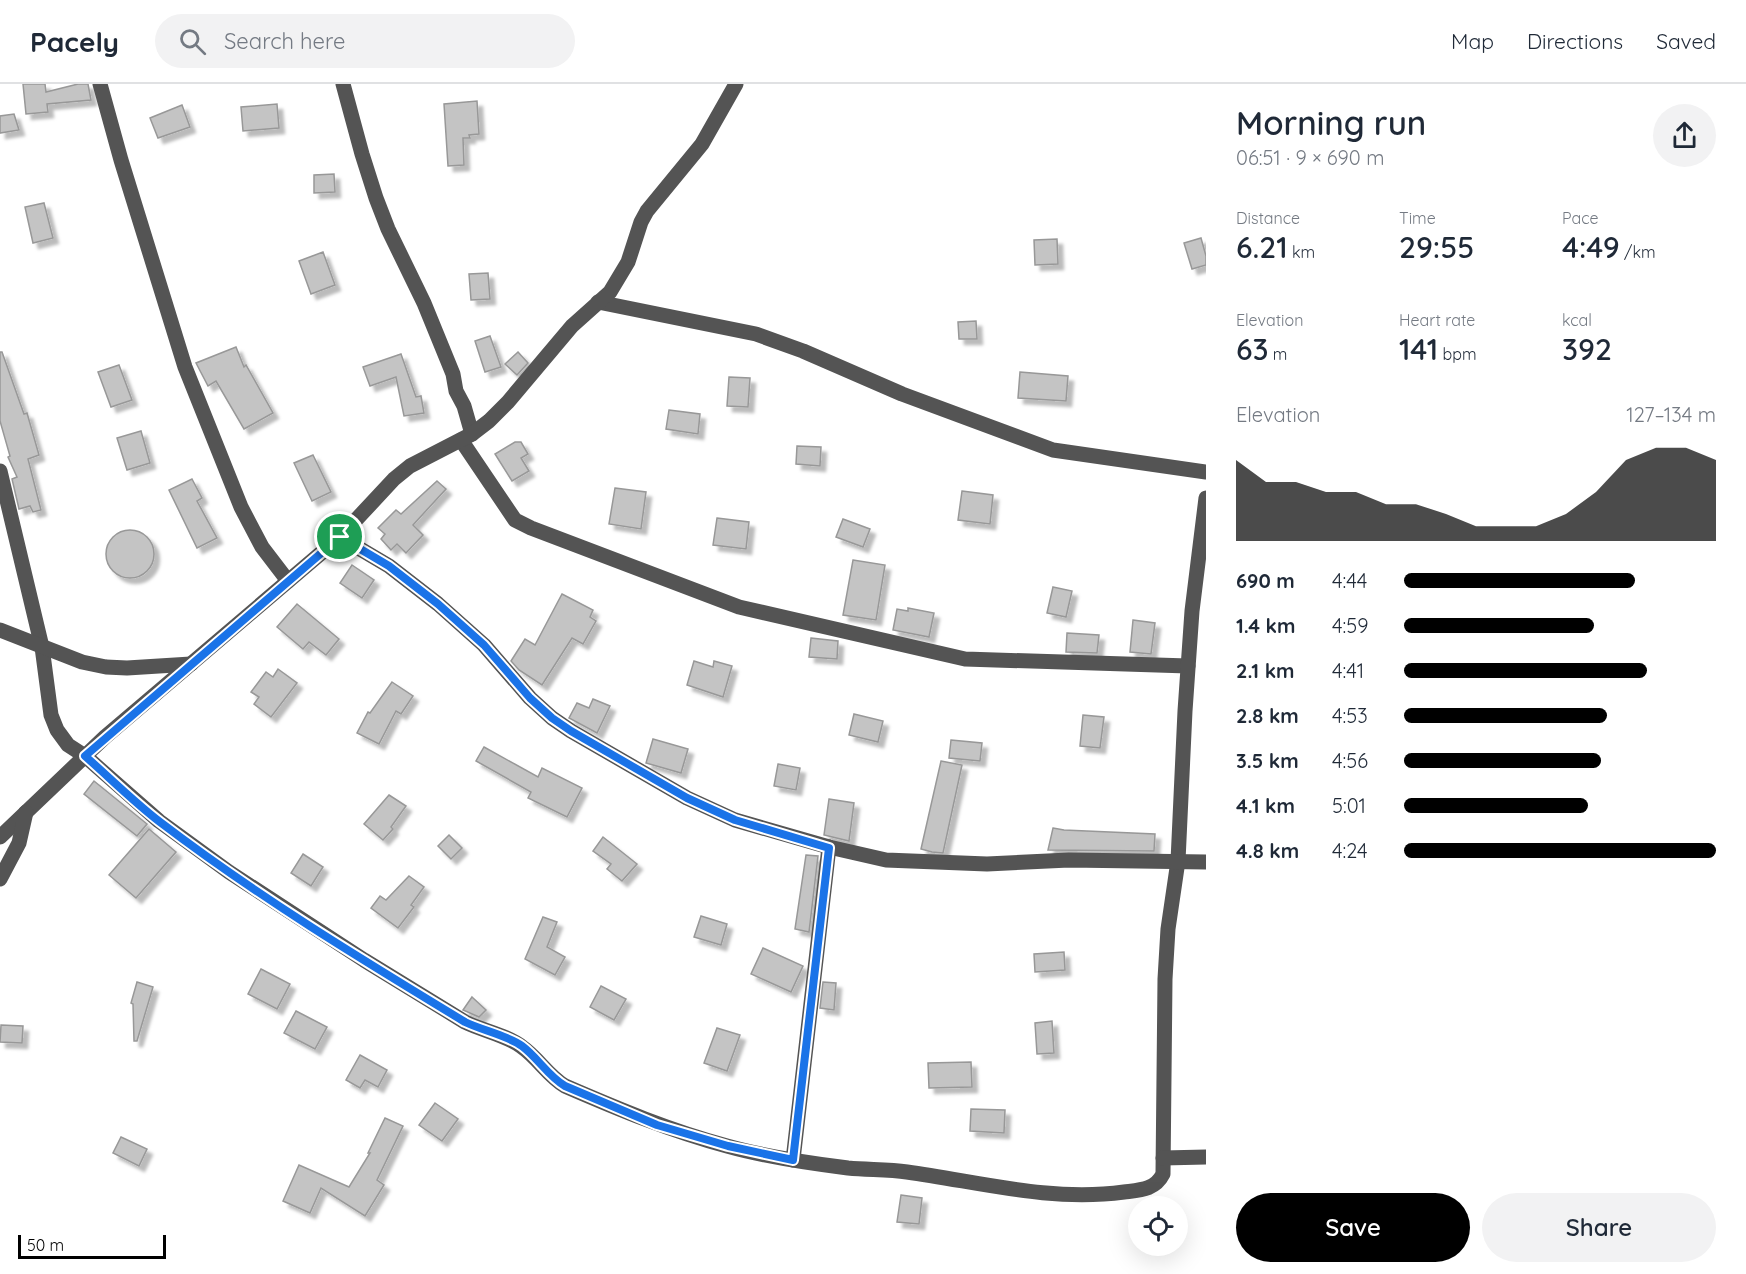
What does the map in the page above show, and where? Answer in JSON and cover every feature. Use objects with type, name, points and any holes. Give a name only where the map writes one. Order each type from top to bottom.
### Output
[{"type":"street","points":[[100,84],[185,367],[241,507],[262,547],[288,581]]},
{"type":"street","points":[[343,84],[376,198],[388,229],[424,303],[453,374],[456,391],[464,406],[466,437],[515,520],[739,607],[965,659],[1188,666]]},
{"type":"street","points":[[0,837],[85,756],[340,537],[394,479],[410,466],[466,437],[489,421],[508,402],[572,326],[610,292],[621,277],[647,211],[702,144],[736,84]]},
{"type":"street","points":[[598,302],[756,334],[803,351],[902,394],[1053,450],[1206,472]]},
{"type":"street","points":[[0,471],[42,647],[51,715],[57,730],[68,745],[85,756],[159,821],[229,872],[364,960],[465,1022],[482,1031],[520,1044],[555,1080],[565,1086],[657,1125],[728,1146],[793,1160],[849,1168],[906,1172],[1014,1191],[1076,1196],[1153,1187],[1163,1174],[1165,979],[1168,929],[1178,861],[1192,611],[1206,498]]},
{"type":"street","points":[[340,537],[389,566],[438,604],[484,645],[530,698],[552,718],[687,798],[735,820],[829,848],[886,860],[954,863],[1070,860],[1206,862]]},
{"type":"street","points":[[0,630],[82,662],[105,667],[191,664]]},
{"type":"street","points":[[0,879],[19,843],[26,812]]},
{"type":"street","points":[[793,1160],[829,848]]},
{"type":"street","points":[[1163,1158],[1206,1157]]},
{"type":"building","points":[[23,84],[45,84],[46,92],[78,84],[88,84],[91,100],[47,104],[48,112],[26,114]]},
{"type":"building","points":[[477,101],[479,134],[463,138],[464,165],[448,166],[444,104]]},
{"type":"building","points":[[277,104],[279,128],[243,131],[241,107]]},
{"type":"building","points":[[182,105],[190,127],[158,138],[150,118]]},
{"type":"building","points":[[14,114],[19,130],[0,133],[0,116]]},
{"type":"building","points":[[334,174],[335,192],[314,193],[314,175]]},
{"type":"building","points":[[44,203],[53,238],[33,243],[25,207]]},
{"type":"building","points":[[1201,238],[1206,265],[1192,269],[1184,243]]},
{"type":"building","points":[[1057,239],[1058,264],[1035,265],[1034,240]]},
{"type":"building","points":[[323,252],[335,285],[311,294],[299,261]]},
{"type":"building","points":[[488,273],[490,299],[471,300],[469,274]]},
{"type":"building","points":[[976,321],[977,339],[959,339],[958,322]]},
{"type":"building","points":[[490,336],[501,367],[485,372],[475,341]]},
{"type":"building","points":[[236,347],[244,367],[246,365],[273,413],[244,429],[216,381],[208,386],[196,363]]},
{"type":"building","points":[[0,352],[2,352],[24,414],[27,413],[39,455],[28,459],[41,510],[33,512],[30,506],[19,509],[12,479],[17,477],[8,457],[10,456],[0,421]]},
{"type":"building","points":[[518,352],[528,363],[517,375],[505,364]]},
{"type":"building","points":[[401,354],[416,397],[421,396],[424,413],[404,416],[396,377],[370,386],[363,367]]},
{"type":"building","points":[[119,365],[132,400],[111,407],[98,372]]},
{"type":"building","points":[[1020,372],[1068,376],[1066,401],[1018,398]]},
{"type":"building","points":[[729,377],[750,378],[748,407],[727,406]]},
{"type":"building","points":[[669,410],[700,414],[698,434],[666,429]]},
{"type":"building","points":[[141,431],[150,463],[127,470],[117,438]]},
{"type":"building","points":[[515,442],[521,442],[528,454],[521,458],[529,471],[512,481],[495,454]]},
{"type":"building","points":[[797,446],[821,447],[820,466],[796,464]]},
{"type":"building","points":[[313,455],[331,492],[312,501],[294,463]]},
{"type":"building","points":[[192,479],[202,498],[197,501],[217,538],[197,548],[169,490]]},
{"type":"building","points":[[437,481],[446,489],[413,525],[423,535],[406,553],[397,544],[391,550],[381,539],[385,534],[378,528],[396,510],[401,514]]},
{"type":"building","points":[[615,488],[646,492],[641,529],[609,524]]},
{"type":"building","points":[[962,491],[993,495],[990,524],[958,520]]},
{"type":"building","points":[[717,518],[749,522],[746,549],[713,545]]},
{"type":"building","points":[[843,519],[870,529],[863,547],[836,537]]},
{"type":"building","points":[[130,530],[147,537],[154,554],[147,571],[130,578],[113,571],[106,554],[113,537]]},
{"type":"building","points":[[853,560],[885,565],[876,620],[843,615]]},
{"type":"building","points":[[352,565],[374,580],[362,598],[340,583]]},
{"type":"building","points":[[1053,587],[1072,591],[1066,617],[1047,613]]},
{"type":"building","points":[[562,594],[593,610],[590,617],[596,621],[583,644],[572,638],[542,685],[519,670],[511,661],[525,639],[535,645]]},
{"type":"building","points":[[297,604],[339,639],[326,655],[309,642],[303,649],[277,627]]},
{"type":"building","points":[[908,608],[934,613],[929,637],[893,630],[897,609],[908,611]]},
{"type":"building","points":[[1133,620],[1155,623],[1151,654],[1130,652]]},
{"type":"building","points":[[1067,633],[1099,635],[1097,653],[1066,652]]},
{"type":"building","points":[[811,638],[838,641],[837,659],[809,657]]},
{"type":"building","points":[[694,661],[713,667],[714,661],[732,666],[723,697],[687,685]]},
{"type":"building","points":[[278,669],[297,683],[271,717],[254,704],[259,697],[251,692],[266,672],[273,677]]},
{"type":"building","points":[[392,682],[413,696],[401,714],[396,711],[379,744],[357,733],[368,712],[370,713]]},
{"type":"building","points":[[593,699],[610,706],[597,733],[569,718],[577,703],[589,708]]},
{"type":"building","points":[[854,714],[883,721],[878,742],[849,735]]},
{"type":"building","points":[[1083,715],[1104,717],[1100,748],[1080,746]]},
{"type":"building","points":[[653,739],[688,749],[681,773],[646,763]]},
{"type":"building","points":[[951,740],[982,743],[980,761],[949,758]]},
{"type":"building","points":[[484,747],[538,777],[542,768],[582,788],[567,817],[528,798],[531,792],[476,761]]},
{"type":"building","points":[[941,761],[962,765],[943,853],[921,849]]},
{"type":"building","points":[[778,764],[800,768],[796,790],[774,786]]},
{"type":"building","points":[[94,781],[147,824],[137,836],[84,794]]},
{"type":"building","points":[[389,795],[406,806],[391,827],[393,829],[383,840],[364,824]]},
{"type":"building","points":[[829,799],[854,803],[849,841],[824,835]]},
{"type":"building","points":[[1053,828],[1155,834],[1154,851],[1048,850]]},
{"type":"building","points":[[149,829],[176,852],[136,898],[109,875]]},
{"type":"building","points":[[449,835],[462,848],[451,859],[438,846]]},
{"type":"building","points":[[603,837],[637,864],[622,881],[607,869],[611,864],[593,851]]},
{"type":"building","points":[[303,854],[323,867],[311,886],[291,873]]},
{"type":"building","points":[[806,855],[818,856],[809,932],[795,929]]},
{"type":"building","points":[[409,876],[424,887],[411,905],[414,907],[398,928],[371,908],[380,896],[386,900]]},
{"type":"building","points":[[701,916],[727,924],[721,945],[694,937]]},
{"type":"building","points":[[543,917],[557,922],[547,947],[565,957],[555,975],[525,959]]},
{"type":"building","points":[[763,948],[803,966],[791,992],[751,974]]},
{"type":"building","points":[[1064,952],[1065,970],[1035,972],[1034,954]]},
{"type":"building","points":[[261,969],[290,984],[277,1009],[248,994]]},
{"type":"building","points":[[137,982],[153,987],[137,1041],[134,1041],[133,1004],[131,1003]]},
{"type":"building","points":[[823,982],[836,983],[834,1010],[820,1008]]},
{"type":"building","points":[[601,986],[626,999],[614,1020],[590,1007]]},
{"type":"building","points":[[472,997],[486,1010],[479,1017],[463,1010]]},
{"type":"building","points":[[296,1011],[327,1027],[315,1049],[284,1033]]},
{"type":"building","points":[[1052,1021],[1054,1053],[1037,1054],[1035,1023]]},
{"type":"building","points":[[1,1025],[23,1026],[22,1043],[0,1042]]},
{"type":"building","points":[[717,1028],[740,1035],[727,1071],[704,1063]]},
{"type":"building","points":[[360,1055],[387,1070],[378,1087],[365,1080],[360,1088],[346,1080]]},
{"type":"building","points":[[971,1062],[972,1087],[929,1088],[928,1063]]},
{"type":"building","points":[[435,1103],[458,1119],[442,1141],[419,1125]]},
{"type":"building","points":[[971,1109],[1005,1110],[1004,1133],[970,1131]]},
{"type":"building","points":[[385,1118],[403,1126],[377,1180],[384,1185],[365,1216],[321,1188],[310,1213],[283,1201],[299,1165],[349,1187],[370,1153],[368,1153]]},
{"type":"building","points":[[121,1137],[147,1149],[139,1166],[113,1153]]},
{"type":"building","points":[[901,1195],[922,1198],[919,1224],[897,1222]]},
{"type":"route","points":[[340,537],[389,566],[438,604],[484,645],[530,698],[571,731],[687,798],[735,820],[829,848],[793,1160],[728,1146],[657,1125],[565,1086],[555,1080],[520,1044],[482,1031],[465,1022],[364,960],[229,872],[159,821],[85,756],[340,537]]}]
